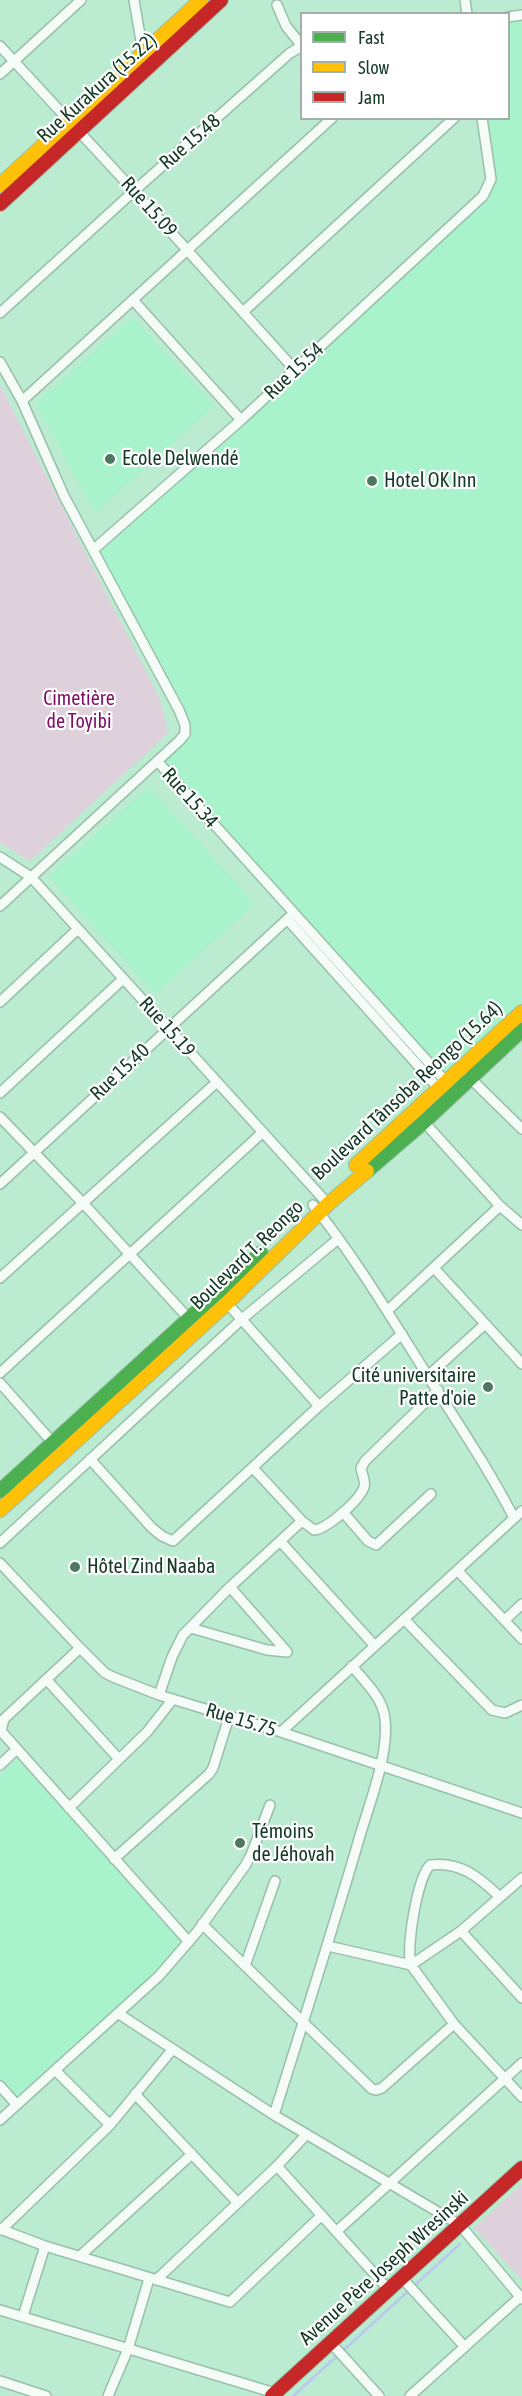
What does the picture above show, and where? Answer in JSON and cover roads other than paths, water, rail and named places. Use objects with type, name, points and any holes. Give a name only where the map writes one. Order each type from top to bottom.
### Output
[{"type":"main road","name":"Rue Kurakura (15.22)","points":[[0,204],[143,53],[201,0]]},
{"type":"main road","name":"Rue Kurakura (15.22)","points":[[0,185],[74,126],[221,0]]},
{"type":"main road","name":"Boulevard Tânsoba Reongo (15.64)","points":[[0,1491],[189,1319],[447,1090],[522,1012]]},
{"type":"main road","points":[[465,1073],[522,1030]]},
{"type":"main road","name":"Boulevard T. Reongo","points":[[0,1510],[227,1303],[320,1205],[424,1122],[447,1090]]},
{"type":"main road","name":"Avenue Père Joseph Wresinski","points":[[273,2395],[389,2290],[408,2284],[460,2225],[522,2168]]},
{"type":"street","points":[[0,74],[81,0]]},
{"type":"street","points":[[134,0],[143,53]]},
{"type":"street","points":[[277,5],[286,26],[300,44]]},
{"type":"street","name":"Rue 15.09","points":[[0,46],[134,190],[295,370]]},
{"type":"street","name":"Rue 15.48","points":[[0,313],[134,190],[290,53],[300,47]]},
{"type":"street","points":[[22,401],[330,120]]},
{"type":"street","points":[[243,312],[452,120]]},
{"type":"street","name":"Rue 15.54","points":[[93,550],[241,420],[483,196],[491,179],[482,120]]},
{"type":"street","points":[[133,300],[241,420]]},
{"type":"street","name":"Rue 15.34","points":[[0,362],[22,401],[64,496],[185,725],[184,734],[158,762],[291,916],[447,1090]]},
{"type":"street","points":[[0,906],[158,762]]},
{"type":"street","name":"Rue 15.19","points":[[0,857],[31,877],[263,1132],[320,1205],[338,1239],[402,1334],[489,1471],[514,1518]]},
{"type":"street","name":"Rue 15.40","points":[[0,1184],[291,916]]},
{"type":"street","points":[[0,1002],[78,929]]},
{"type":"street","points":[[0,1093],[123,979]]},
{"type":"street","points":[[465,1073],[522,1129]]},
{"type":"street","points":[[0,1278],[217,1082]]},
{"type":"street","points":[[0,1117],[83,1203],[189,1319]]},
{"type":"street","points":[[424,1122],[500,1206],[522,1225]]},
{"type":"street","points":[[0,1373],[263,1132]]},
{"type":"street","points":[[387,1311],[500,1206]]},
{"type":"street","points":[[0,1543],[242,1319],[338,1239]]},
{"type":"street","points":[[434,1268],[522,1364]]},
{"type":"street","points":[[227,1303],[319,1406]]},
{"type":"street","points":[[428,1376],[485,1324]]},
{"type":"street","points":[[90,1459],[152,1528],[173,1541],[319,1406],[402,1334]]},
{"type":"street","points":[[0,1383],[53,1443]]},
{"type":"street","points":[[253,1468],[302,1521],[314,1530],[320,1529],[343,1512],[364,1488],[365,1481],[361,1468],[365,1461],[438,1390]]},
{"type":"street","points":[[343,1512],[368,1541],[376,1545],[431,1494]]},
{"type":"street","points":[[281,1732],[522,1511]]},
{"type":"street","points":[[159,1695],[172,1657],[183,1635],[230,1587],[302,1521]]},
{"type":"street","points":[[280,1541],[375,1646]]},
{"type":"street","name":"Rue 15.75","points":[[0,1563],[105,1673],[159,1695],[281,1732],[380,1767],[521,1811]]},
{"type":"street","points":[[458,1571],[522,1639]]},
{"type":"street","points":[[191,1628],[267,1650],[287,1652],[230,1587]]},
{"type":"street","points":[[505,1620],[522,1604]]},
{"type":"street","points":[[404,1619],[492,1710],[505,1713],[522,1705]]},
{"type":"street","points":[[80,1648],[4,1719],[1,1731],[189,1942]]},
{"type":"street","points":[[274,2115],[328,1946],[380,1767],[386,1730],[384,1709],[352,1666]]},
{"type":"street","points":[[46,1679],[119,1759]]},
{"type":"street","points":[[69,1808],[147,1732],[173,1699]]},
{"type":"street","points":[[114,1859],[209,1774],[229,1717]]},
{"type":"street","points":[[0,1765],[17,1749]]},
{"type":"street","points":[[0,2120],[159,1976],[189,1942],[252,1855],[270,1805]]},
{"type":"street","points":[[500,1897],[476,1875],[461,1867],[450,1864],[430,1865],[425,1870],[419,1893],[408,1950],[411,1965],[454,2024],[522,2097]]},
{"type":"street","points":[[328,1946],[411,1965],[461,1931],[522,1878]]},
{"type":"street","points":[[245,1966],[275,1881]]},
{"type":"street","points":[[202,1924],[372,2089],[382,2088],[454,2024]]},
{"type":"street","points":[[461,1931],[522,1998]]},
{"type":"street","points":[[118,2014],[306,2135],[460,2225],[521,2298],[410,2396]]},
{"type":"street","points":[[172,2050],[110,2125],[1,2229],[45,2246],[230,2302],[322,2215]]},
{"type":"street","points":[[337,2231],[522,2063]]},
{"type":"street","points":[[56,2071],[110,2125]]},
{"type":"street","points":[[0,2086],[17,2105]]},
{"type":"street","points":[[135,2094],[237,2202]]},
{"type":"street","points":[[108,2396],[128,2349],[152,2279],[278,2166],[306,2135]]},
{"type":"street","points":[[80,2256],[192,2154]]},
{"type":"street","points":[[278,2166],[389,2290]]},
{"type":"street","points":[[23,2316],[45,2246]]},
{"type":"street","points":[[408,2284],[464,2346]]},
{"type":"street","points":[[0,2310],[273,2395]]},
{"type":"street","points":[[331,2343],[379,2396]]},
{"type":"street","points":[[0,2381],[25,2393],[46,2396]]},
{"type":"waterway","points":[[293,2396],[460,2244]]},
{"type":"place","name":"Ecole Delwendé","points":[[110,459]]},
{"type":"place","name":"Hotel OK Inn","points":[[372,481]]},
{"type":"place","name":"Cité universitaire Patte d'oie","points":[[488,1387]]},
{"type":"place","name":"Hôtel Zind Naaba","points":[[75,1567]]},
{"type":"place","name":"Témoins de Jéhovah","points":[[240,1843]]},
{"type":"park label","name":"Cimetière de Toyibi","points":[[79,710]]}]
